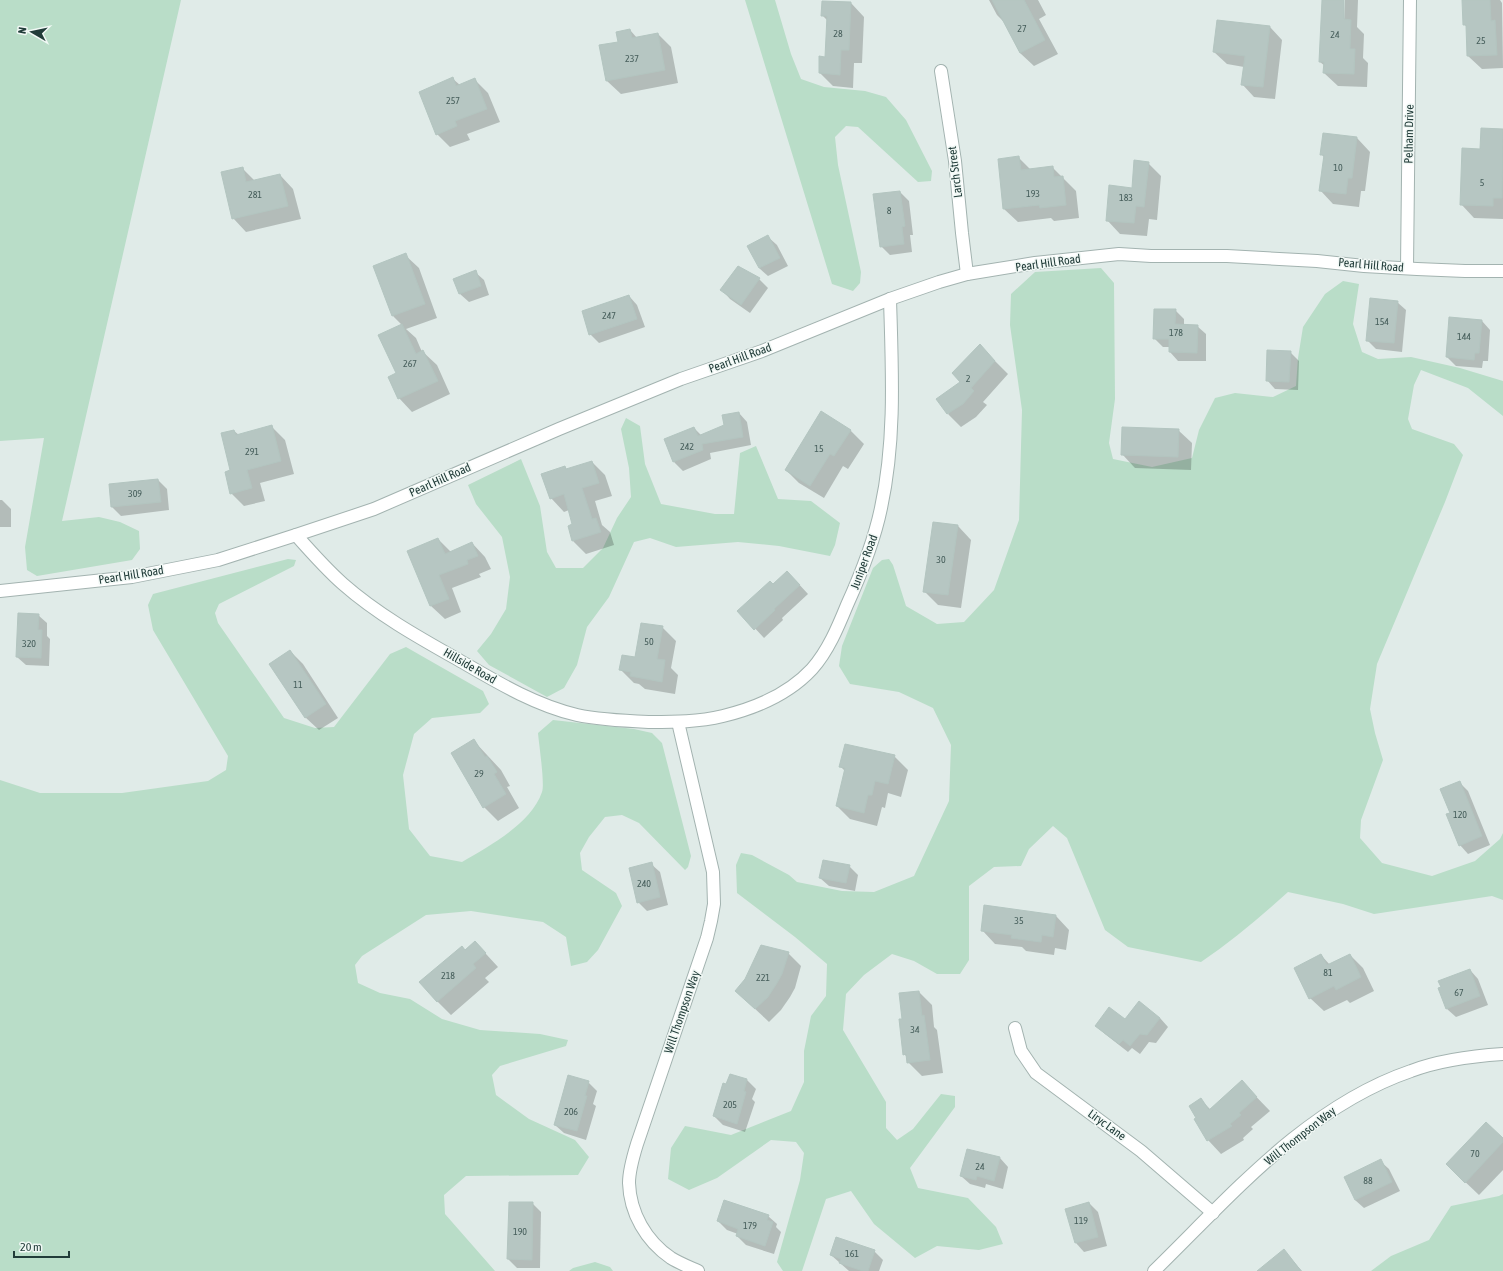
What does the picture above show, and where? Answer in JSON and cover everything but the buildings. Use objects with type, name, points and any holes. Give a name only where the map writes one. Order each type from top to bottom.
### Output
[{"type":"street","name":"Pelham Drive","points":[[1407,268],[1410,0]]},
{"type":"street","name":"Larch Street","points":[[941,71],[968,274]]},
{"type":"street","name":"Pearl Hill Road","points":[[0,591],[132,577],[218,560],[296,535],[374,509],[583,419],[681,379],[762,350],[890,299],[939,282],[968,274],[1036,263],[1119,254],[1151,256],[1227,256],[1317,261],[1364,266],[1465,271],[1503,271]]},
{"type":"street","name":"Juniper Road","points":[[678,722],[698,721],[735,713],[764,703],[792,688],[813,668],[822,656],[837,628],[867,557],[881,509],[885,489],[891,443],[892,406],[890,299]]},
{"type":"street","name":"Hillside Road","points":[[296,535],[343,584],[374,608],[417,636],[507,688],[554,708],[577,715],[625,721],[678,722]]},
{"type":"street","name":"Will Thompson Way","points":[[678,722],[711,864],[714,904],[712,921],[703,951],[637,1144],[629,1182],[633,1208],[637,1219],[648,1236],[662,1252],[698,1271]]},
{"type":"street","name":"Liryc Lane","points":[[1015,1028],[1021,1051],[1036,1074],[1141,1150],[1213,1213]]},
{"type":"street","name":"Will Thompson Way","points":[[1154,1271],[1253,1174],[1307,1127],[1335,1107],[1364,1091],[1410,1071],[1460,1059],[1503,1054]]},
{"type":"green space","points":[[0,0],[181,0],[62,521],[99,517],[120,522],[139,531],[140,549],[132,560],[37,576],[27,570],[25,547],[44,438],[0,441]]},
{"type":"green space","points":[[745,0],[775,0],[791,54],[801,79],[824,87],[865,91],[886,97],[906,120],[932,171],[931,181],[918,182],[858,127],[846,126],[835,137],[838,165],[861,272],[860,283],[853,291],[832,284]]},
{"type":"green space","points":[[1101,268],[1114,283],[1115,399],[1109,443],[1113,459],[1152,467],[1192,458],[1199,430],[1215,398],[1235,393],[1273,397],[1296,386],[1298,358],[1303,327],[1325,294],[1343,281],[1359,284],[1353,324],[1362,352],[1378,359],[1411,357],[1460,368],[1503,381],[1503,416],[1468,388],[1421,370],[1414,385],[1408,419],[1412,429],[1454,444],[1463,455],[1445,502],[1377,664],[1370,709],[1383,760],[1361,820],[1360,838],[1382,863],[1432,876],[1475,861],[1500,839],[1503,833],[1503,900],[1492,896],[1374,914],[1343,904],[1288,892],[1224,946],[1201,962],[1128,947],[1105,930],[1067,838],[1053,826],[1029,849],[1021,866],[994,867],[969,886],[969,960],[960,974],[937,974],[914,961],[892,954],[864,975],[846,994],[843,1030],[886,1102],[886,1128],[897,1140],[913,1129],[941,1094],[955,1096],[955,1107],[910,1168],[918,1188],[968,1198],[996,1227],[1003,1244],[979,1250],[937,1246],[915,1258],[874,1224],[851,1191],[826,1199],[802,1271],[783,1271],[777,1262],[800,1180],[804,1153],[796,1142],[771,1140],[717,1178],[689,1190],[668,1179],[671,1148],[685,1126],[731,1135],[791,1111],[804,1082],[804,1051],[811,1016],[826,996],[827,964],[795,937],[737,893],[736,865],[741,853],[752,855],[789,875],[797,882],[842,891],[874,892],[914,876],[949,801],[951,745],[933,708],[899,692],[850,684],[839,666],[842,646],[873,568],[882,560],[889,559],[893,565],[906,606],[937,624],[964,622],[994,590],[1019,520],[1022,410],[1010,325],[1011,294],[1035,272]]},
{"type":"green space","points":[[626,418],[640,426],[645,464],[661,504],[715,514],[734,514],[740,453],[756,446],[778,499],[811,501],[840,523],[835,545],[830,556],[779,546],[738,542],[676,547],[650,538],[634,542],[609,597],[587,627],[577,665],[564,688],[547,697],[489,665],[477,651],[491,634],[506,609],[510,577],[502,537],[476,504],[468,485],[521,459],[540,506],[547,552],[556,568],[583,568],[603,548],[617,518],[631,497],[629,468],[621,429]]},
{"type":"green space","points":[[288,559],[296,560],[294,566],[219,604],[215,613],[218,623],[284,718],[315,728],[334,727],[390,654],[406,647],[483,691],[489,704],[480,713],[432,718],[414,734],[403,775],[409,829],[430,856],[462,862],[508,833],[529,814],[537,804],[543,788],[538,733],[553,720],[634,729],[652,733],[662,743],[691,856],[688,867],[685,870],[639,823],[622,815],[605,817],[589,837],[580,853],[582,870],[616,893],[622,906],[598,950],[587,962],[571,966],[566,937],[543,922],[471,911],[426,915],[362,956],[355,965],[358,983],[380,993],[410,999],[442,1019],[480,1030],[540,1034],[568,1040],[566,1046],[500,1066],[492,1075],[496,1095],[529,1119],[575,1140],[589,1157],[578,1175],[466,1176],[444,1195],[445,1214],[495,1271],[0,1271],[0,780],[40,793],[122,793],[208,781],[226,770],[228,756],[153,630],[148,605],[153,594]]},
{"type":"green space","points":[[1503,1194],[1503,1271],[1371,1271],[1391,1256],[1429,1240],[1451,1206]]},
{"type":"green space","points":[[595,1262],[610,1267],[613,1271],[569,1271],[573,1268]]}]
